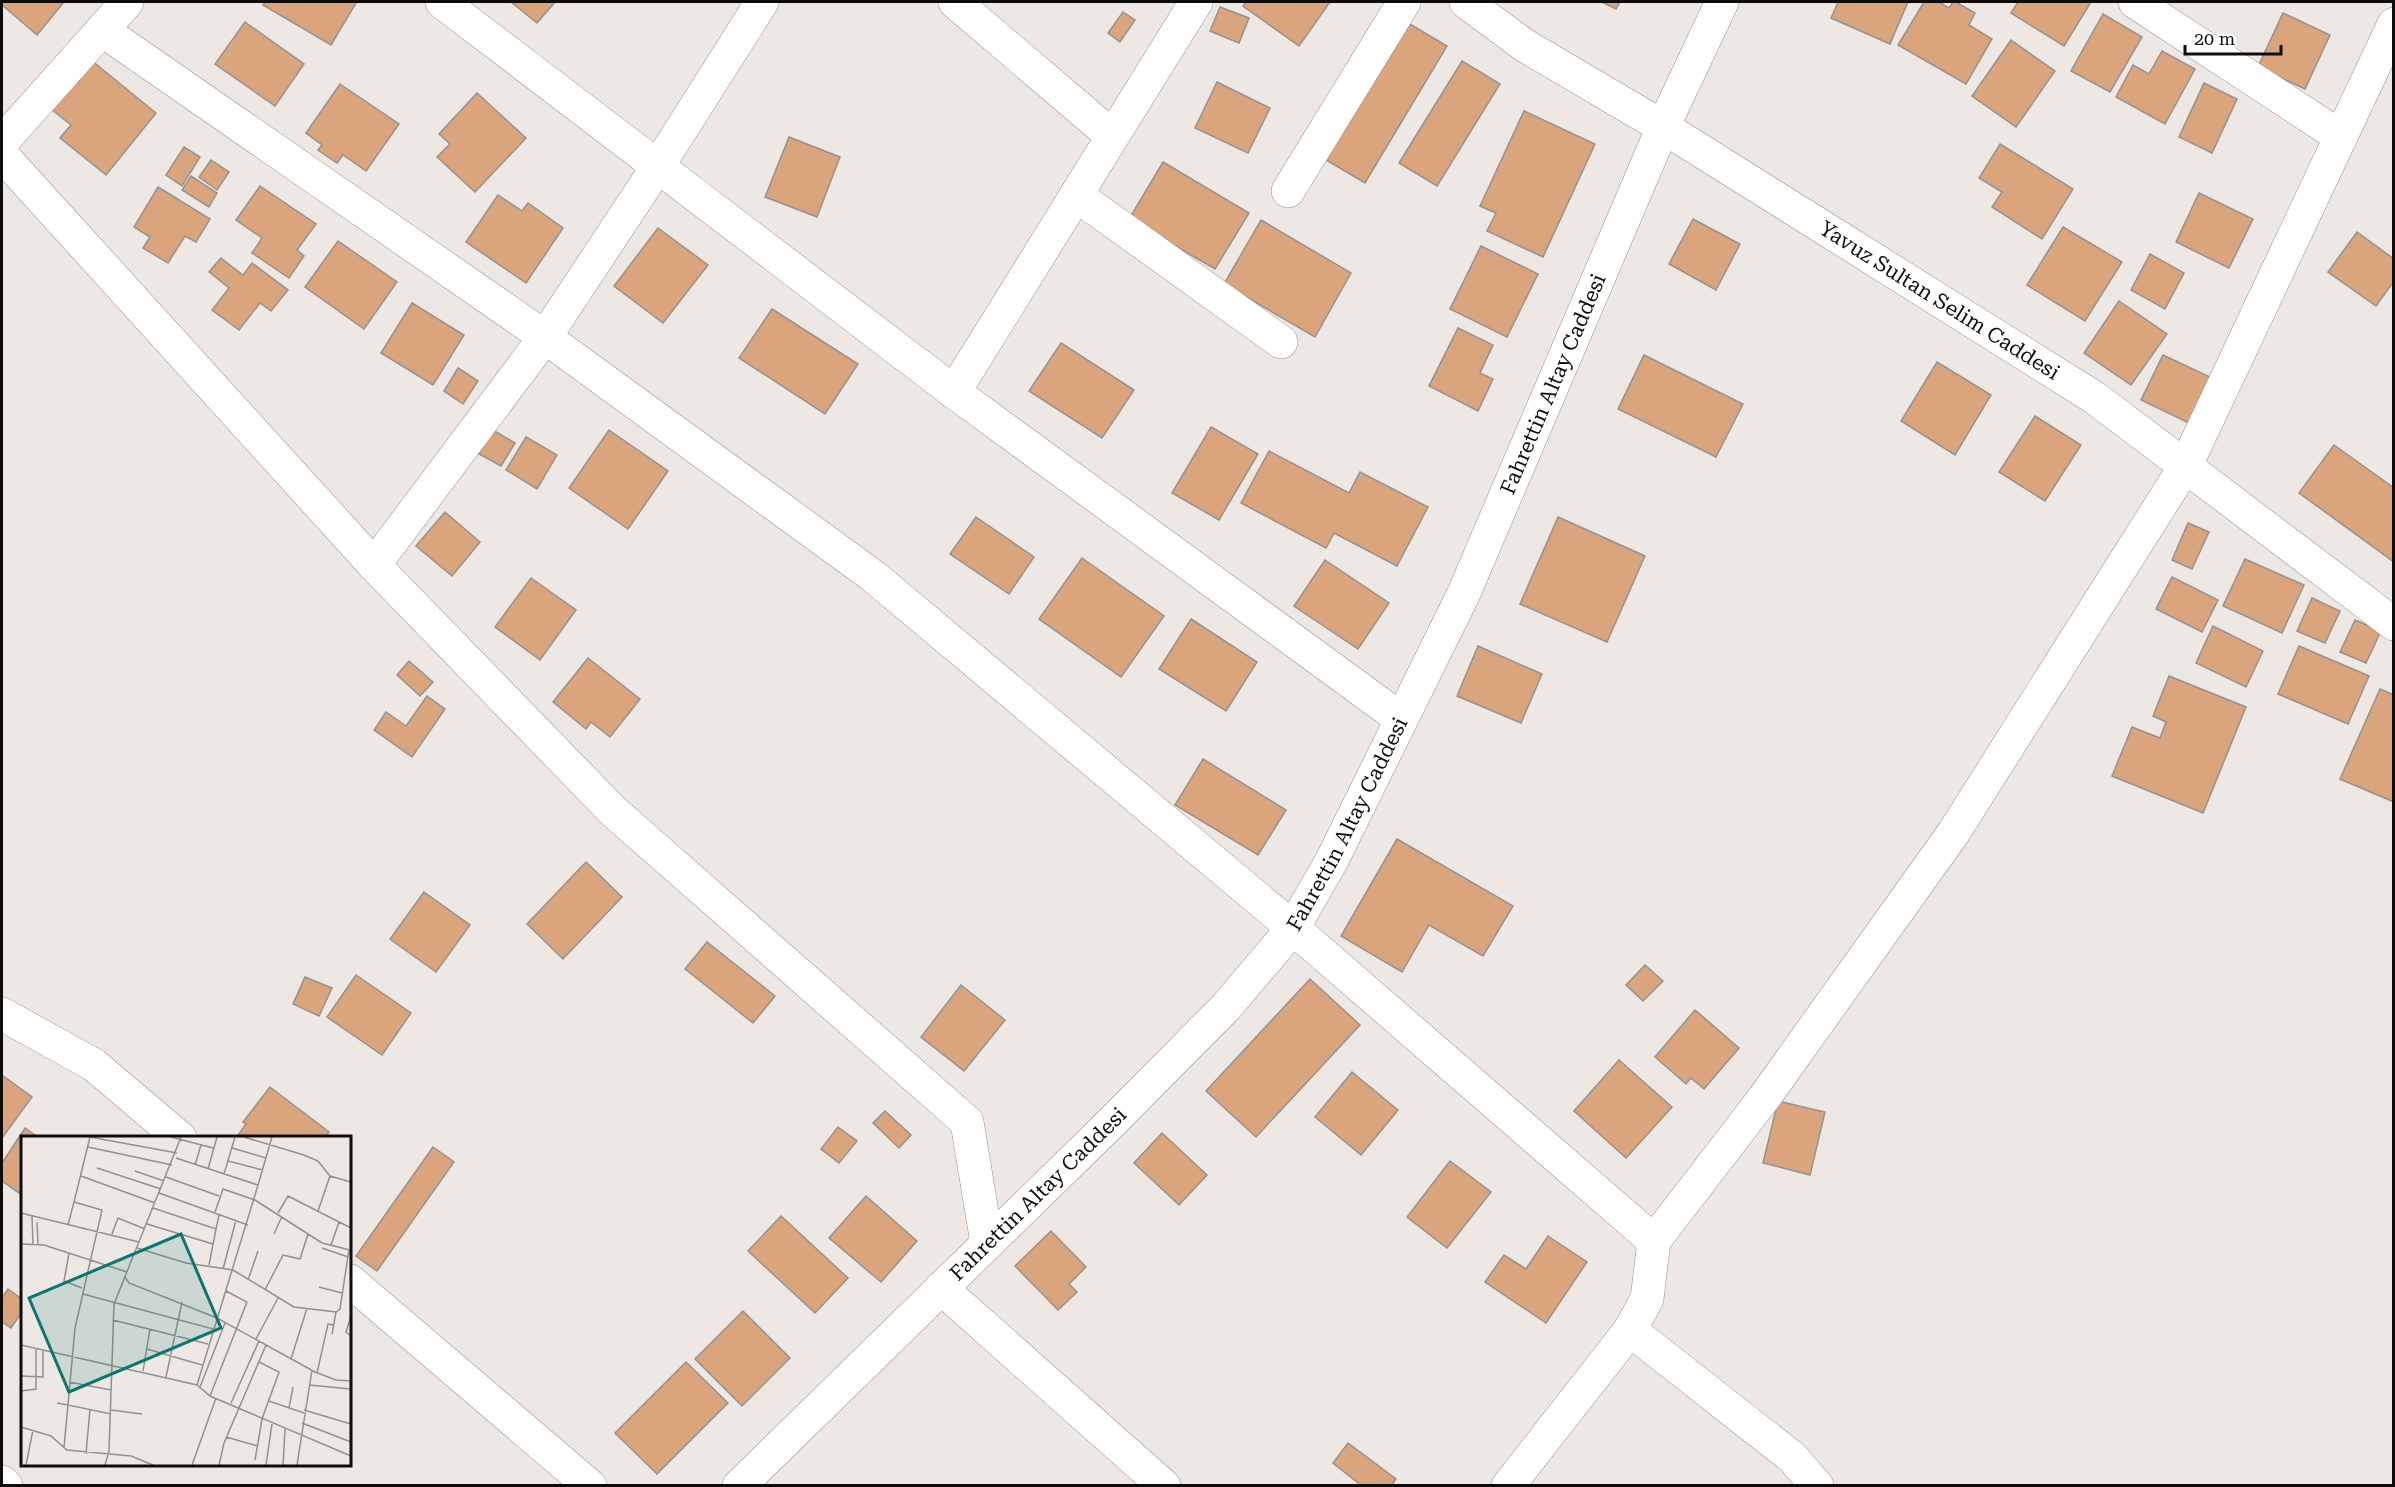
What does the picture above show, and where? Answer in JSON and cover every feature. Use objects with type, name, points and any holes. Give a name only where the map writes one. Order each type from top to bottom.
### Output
[{"type":"street","points":[[2,142],[127,2]]},
{"type":"street","points":[[442,2],[954,392],[1401,719]]},
{"type":"street","points":[[374,565],[545,337],[658,166],[762,2]]},
{"type":"street","points":[[955,2],[1112,136]]},
{"type":"street","points":[[954,392],[1196,2]]},
{"type":"street","points":[[1288,191],[1404,2]]},
{"type":"street","name":"Yavuz Sultan Selim Caddesi","points":[[1466,2],[1524,45],[1663,128],[2095,398],[2394,624]]},
{"type":"street","name":"Fahrettin Altay Caddesi","points":[[739,1485],[1227,1007],[1293,928],[1332,860],[1464,593],[1663,128],[1722,2]]},
{"type":"street","points":[[2135,2],[2341,137]]},
{"type":"street","points":[[1508,1485],[1630,1330],[1647,1299],[1654,1242],[1764,1098],[1954,832],[2186,465],[2394,24]]},
{"type":"street","points":[[102,30],[545,337],[873,576],[1293,928],[1654,1242]]},
{"type":"street","points":[[2,155],[374,565],[614,811],[967,1122],[987,1244]]},
{"type":"street","points":[[1076,195],[1281,342]]},
{"type":"street","points":[[2,1014],[94,1065],[179,1136]]},
{"type":"street","points":[[351,1282],[590,1485]]},
{"type":"street","points":[[941,1288],[1164,1485]]},
{"type":"street","points":[[1630,1330],[1793,1458],[1817,1485]]},
{"type":"street","points":[[2,1482],[6,1485]]},
{"type":"building","points":[[2,2],[64,2],[37,35],[2,5]]},
{"type":"building","points":[[265,2],[356,3],[331,45],[263,5]]},
{"type":"building","points":[[511,2],[555,2],[537,23]]},
{"type":"building","points":[[1246,2],[1330,2],[1299,46],[1243,6]]},
{"type":"building","points":[[1602,2],[1620,2],[1616,9]]},
{"type":"building","points":[[1838,2],[1908,2],[1890,44],[1831,18]]},
{"type":"building","points":[[1924,2],[1939,2],[1949,8],[1953,2],[1956,2],[1975,13],[1969,25],[1992,39],[1966,84],[1898,45]]},
{"type":"building","points":[[2018,2],[2091,2],[2064,46],[2011,13]]},
{"type":"building","points":[[1220,7],[1249,18],[1239,43],[1210,31]]},
{"type":"building","points":[[1123,12],[1135,20],[1120,42],[1108,33]]},
{"type":"building","points":[[2283,13],[2330,35],[2305,89],[2258,67]]},
{"type":"building","points":[[2103,14],[2142,37],[2110,92],[2071,71]]},
{"type":"building","points":[[1403,20],[1447,46],[1365,183],[1321,157]]},
{"type":"building","points":[[245,22],[304,64],[275,106],[215,64]]},
{"type":"building","points":[[2011,40],[2055,71],[2016,127],[1972,96]]},
{"type":"building","points":[[2162,51],[2195,69],[2165,124],[2116,97],[2133,65],[2149,74]]},
{"type":"building","points":[[91,60],[156,113],[106,175],[60,138],[71,125],[51,109]]},
{"type":"building","points":[[1462,61],[1500,84],[1437,186],[1399,163]]},
{"type":"building","points":[[1217,82],[1270,108],[1248,153],[1195,128]]},
{"type":"building","points":[[2204,83],[2237,99],[2212,153],[2179,137]]},
{"type":"building","points":[[340,84],[399,124],[366,171],[343,155],[337,163],[318,150],[322,145],[306,133]]},
{"type":"building","points":[[477,93],[526,138],[475,192],[437,157],[450,144],[439,134]]},
{"type":"building","points":[[1524,111],[1595,144],[1543,257],[1487,231],[1496,213],[1480,206]]},
{"type":"building","points":[[789,137],[840,157],[817,217],[765,197]]},
{"type":"building","points":[[2000,144],[2073,189],[2042,239],[1992,207],[2002,192],[1979,178]]},
{"type":"building","points":[[184,147],[200,157],[182,186],[166,175]]},
{"type":"building","points":[[211,160],[229,172],[217,190],[199,177]]},
{"type":"building","points":[[1163,162],[1249,213],[1215,269],[1129,219]]},
{"type":"building","points":[[191,176],[217,193],[209,207],[182,190]]},
{"type":"building","points":[[260,186],[316,224],[297,250],[304,256],[289,278],[252,253],[262,238],[236,220]]},
{"type":"building","points":[[158,187],[210,219],[196,242],[185,236],[168,263],[143,248],[150,237],[134,227]]},
{"type":"building","points":[[2199,193],[2253,219],[2229,268],[2176,242]]},
{"type":"building","points":[[498,195],[522,211],[528,203],[563,228],[526,283],[466,242]]},
{"type":"building","points":[[1693,219],[1740,244],[1716,290],[1669,264]]},
{"type":"building","points":[[1261,220],[1351,273],[1315,337],[1224,284]]},
{"type":"building","points":[[2063,227],[2122,262],[2085,321],[2027,285]]},
{"type":"building","points":[[658,228],[708,265],[663,323],[614,286]]},
{"type":"building","points":[[2357,232],[2394,259],[2394,281],[2376,306],[2328,272]]},
{"type":"building","points":[[338,241],[397,282],[364,329],[305,287]]},
{"type":"building","points":[[1481,246],[1538,274],[1507,337],[1450,309]]},
{"type":"building","points":[[2150,254],[2184,273],[2165,309],[2131,290]]},
{"type":"building","points":[[221,258],[243,275],[252,263],[288,290],[271,311],[260,303],[239,330],[212,310],[229,288],[209,272]]},
{"type":"building","points":[[2119,301],[2167,334],[2131,385],[2084,353]]},
{"type":"building","points":[[412,303],[464,335],[433,385],[381,353]]},
{"type":"building","points":[[772,309],[858,364],[825,414],[739,358]]},
{"type":"building","points":[[1458,328],[1493,345],[1480,373],[1493,379],[1478,411],[1429,386]]},
{"type":"building","points":[[1061,343],[1134,390],[1102,438],[1029,391]]},
{"type":"building","points":[[1644,355],[1743,404],[1716,457],[1618,409]]},
{"type":"building","points":[[2163,355],[2210,377],[2189,423],[2141,400]]},
{"type":"building","points":[[1937,362],[1991,395],[1955,455],[1901,421]]},
{"type":"building","points":[[458,368],[478,381],[463,404],[444,391]]},
{"type":"building","points":[[2035,416],[2081,445],[2045,501],[1999,472]]},
{"type":"building","points":[[1211,427],[1258,454],[1219,520],[1172,493]]},
{"type":"building","points":[[493,430],[515,443],[501,466],[479,454]]},
{"type":"building","points":[[609,430],[668,471],[628,529],[569,488]]},
{"type":"building","points":[[526,437],[557,455],[537,489],[506,470]]},
{"type":"building","points":[[2334,445],[2394,488],[2394,562],[2299,493]]},
{"type":"building","points":[[1269,451],[1349,493],[1360,472],[1428,507],[1397,566],[1334,533],[1326,548],[1241,503]]},
{"type":"building","points":[[445,512],[480,542],[452,576],[416,546]]},
{"type":"building","points":[[976,517],[1034,557],[1009,594],[950,554]]},
{"type":"building","points":[[1558,517],[1645,556],[1607,642],[1520,604]]},
{"type":"building","points":[[2188,523],[2209,532],[2192,569],[2172,560]]},
{"type":"building","points":[[1082,558],[1164,616],[1121,677],[1039,619]]},
{"type":"building","points":[[2245,559],[2304,585],[2282,633],[2223,606]]},
{"type":"building","points":[[1325,560],[1389,603],[1358,649],[1294,606]]},
{"type":"building","points":[[2172,577],[2218,600],[2202,632],[2156,609]]},
{"type":"building","points":[[531,578],[576,610],[540,660],[495,627]]},
{"type":"building","points":[[2312,598],[2340,611],[2325,643],[2297,631]]},
{"type":"building","points":[[1191,619],[1257,662],[1226,711],[1159,669]]},
{"type":"building","points":[[2355,620],[2381,631],[2366,663],[2340,652]]},
{"type":"building","points":[[2213,626],[2263,651],[2246,687],[2196,663]]},
{"type":"building","points":[[1478,646],[1542,674],[1521,723],[1457,696]]},
{"type":"building","points":[[2299,646],[2369,676],[2348,724],[2278,694]]},
{"type":"building","points":[[588,658],[640,699],[610,737],[591,722],[586,729],[553,702]]},
{"type":"building","points":[[409,661],[433,682],[420,696],[397,675]]},
{"type":"building","points":[[2169,676],[2246,707],[2203,813],[2112,776],[2132,727],[2160,738],[2166,722],[2153,716]]},
{"type":"building","points":[[2380,689],[2394,695],[2394,802],[2340,779]]},
{"type":"building","points":[[427,696],[445,709],[412,757],[374,730],[386,712],[406,726]]},
{"type":"building","points":[[1203,759],[1286,810],[1258,855],[1175,805]]},
{"type":"building","points":[[1397,839],[1513,906],[1483,956],[1429,925],[1402,972],[1341,936]]},
{"type":"building","points":[[586,862],[622,897],[563,959],[527,924]]},
{"type":"building","points":[[424,892],[470,925],[436,972],[390,939]]},
{"type":"building","points":[[707,942],[775,996],[753,1023],[685,969]]},
{"type":"building","points":[[1645,965],[1663,981],[1643,1001],[1626,985]]},
{"type":"building","points":[[356,975],[411,1013],[382,1055],[327,1017]]},
{"type":"building","points":[[305,977],[332,988],[319,1016],[293,1004]]},
{"type":"building","points":[[1310,979],[1360,1025],[1256,1137],[1206,1091]]},
{"type":"building","points":[[961,985],[1005,1020],[964,1071],[921,1037]]},
{"type":"building","points":[[1695,1010],[1739,1048],[1704,1089],[1691,1078],[1686,1084],[1655,1057]]},
{"type":"building","points":[[1619,1060],[1672,1107],[1626,1158],[1574,1111]]},
{"type":"building","points":[[1352,1072],[1398,1110],[1361,1155],[1315,1117]]},
{"type":"building","points":[[2,1075],[32,1097],[2,1138]]},
{"type":"building","points":[[270,1087],[329,1132],[326,1136],[237,1136],[246,1124],[243,1122]]},
{"type":"building","points":[[1778,1101],[1825,1112],[1810,1175],[1763,1163]]},
{"type":"building","points":[[885,1111],[911,1135],[899,1148],[873,1123]]},
{"type":"building","points":[[838,1127],[857,1141],[839,1163],[821,1149]]},
{"type":"building","points":[[25,1128],[36,1136],[21,1136],[21,1194],[2,1181],[2,1163]]},
{"type":"building","points":[[1162,1133],[1207,1175],[1179,1205],[1134,1163]]},
{"type":"building","points":[[433,1147],[454,1162],[377,1271],[356,1256]]},
{"type":"building","points":[[1450,1161],[1491,1192],[1447,1248],[1407,1217]]},
{"type":"building","points":[[866,1196],[917,1241],[881,1282],[829,1238]]},
{"type":"building","points":[[781,1216],[848,1278],[815,1313],[748,1251]]},
{"type":"building","points":[[1051,1231],[1086,1267],[1069,1284],[1077,1292],[1058,1310],[1015,1266]]},
{"type":"building","points":[[1548,1236],[1587,1262],[1546,1323],[1485,1282],[1504,1255],[1526,1269]]},
{"type":"building","points":[[8,1289],[21,1298],[21,1313],[11,1328],[2,1322],[2,1298]]},
{"type":"building","points":[[743,1311],[790,1358],[742,1406],[695,1359]]},
{"type":"building","points":[[686,1362],[728,1403],[657,1474],[615,1433]]},
{"type":"building","points":[[1348,1443],[1396,1479],[1391,1486],[1362,1486],[1333,1463]]}]
